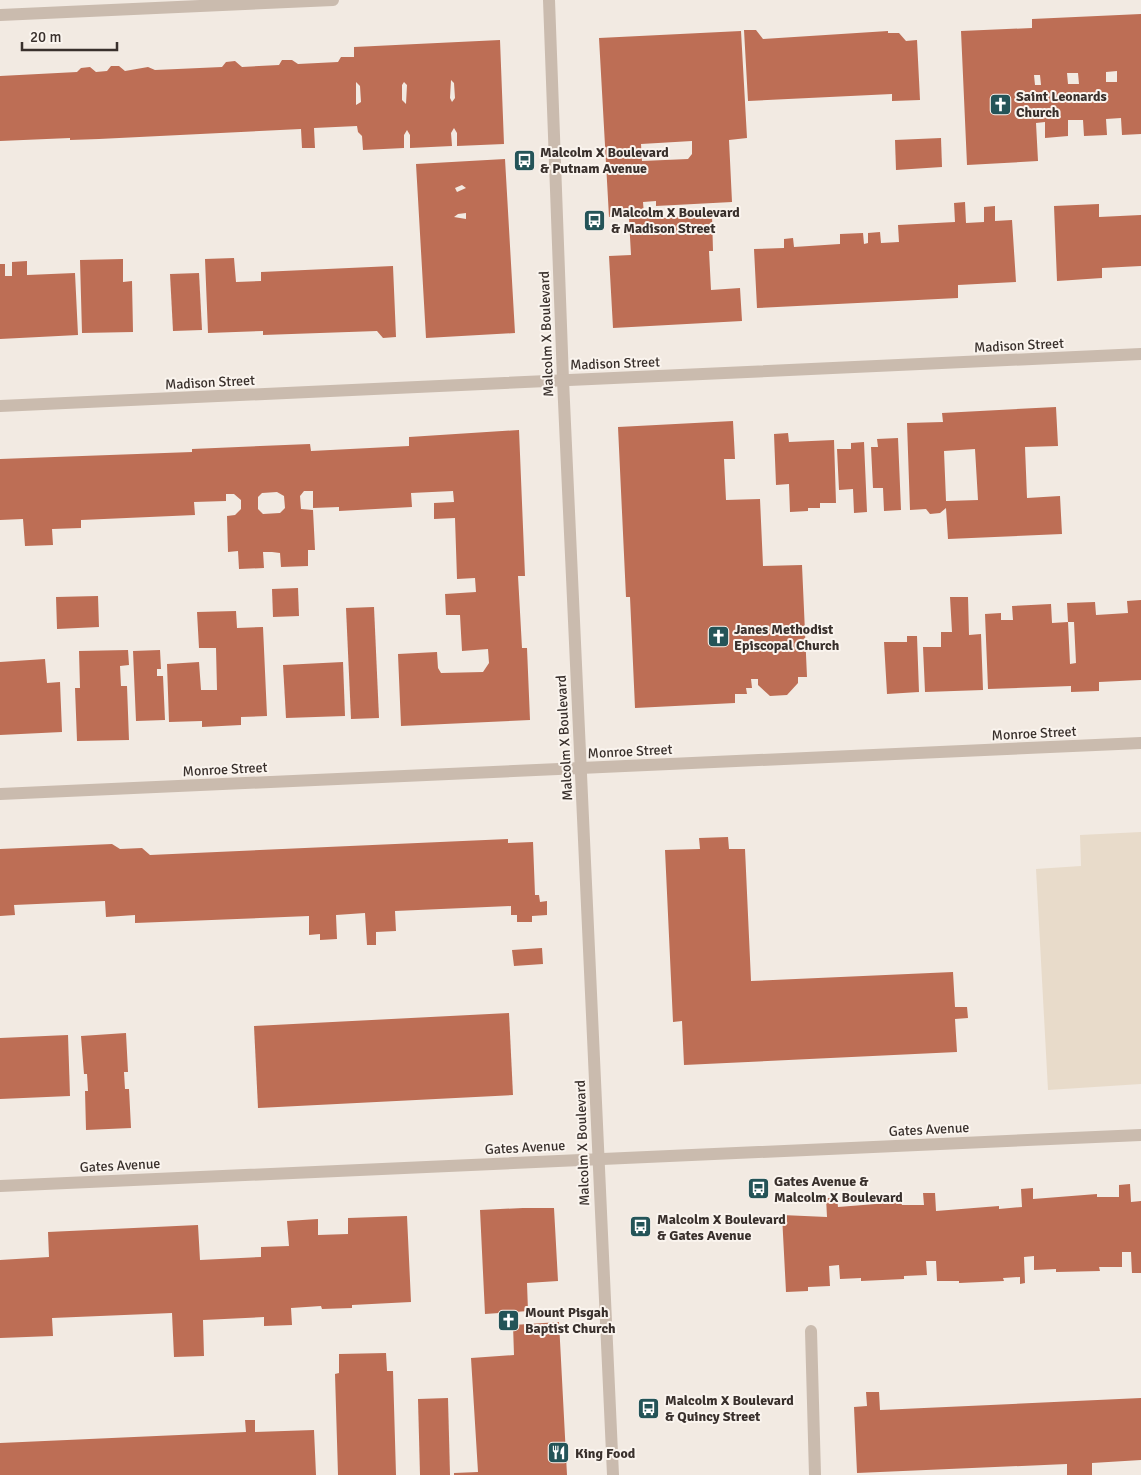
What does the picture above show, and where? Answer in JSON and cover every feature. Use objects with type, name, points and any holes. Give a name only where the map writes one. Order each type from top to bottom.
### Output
[{"type":"street","points":[[0,15],[333,0]]},
{"type":"street","name":"Malcolm X Boulevard","points":[[549,0],[563,380],[613,1475]]},
{"type":"street","name":"Madison Street","points":[[0,406],[1141,354]]},
{"type":"street","name":"Monroe Street","points":[[0,794],[1141,743]]},
{"type":"street","name":"Gates Avenue","points":[[0,1186],[1141,1135]]},
{"type":"street","points":[[811,1331],[815,1475]]},
{"type":"shaded area","points":[[1141,832],[1141,1084],[1048,1090],[1036,869],[1081,866],[1080,835]]},
{"type":"building","points":[[1141,14],[1141,134],[1122,135],[1121,118],[1106,119],[1107,135],[1084,136],[1083,120],[1068,120],[1068,136],[1045,138],[1045,122],[1036,123],[1038,161],[967,165],[961,31],[1032,28],[1032,19]],"holes":[[[1117,71],[1117,82],[1106,82],[1106,72]],[[1067,73],[1078,73],[1079,84],[1068,84]],[[1034,75],[1040,75],[1041,85],[1035,85]]]},
{"type":"building","points":[[744,30],[756,30],[763,39],[888,31],[888,33],[899,33],[906,41],[917,40],[920,100],[892,101],[892,94],[748,101]]},
{"type":"building","points":[[741,31],[747,138],[729,140],[732,202],[656,206],[656,201],[643,202],[644,215],[609,217],[599,38]],"holes":[[[692,141],[692,154],[688,159],[642,161],[641,144]]]},
{"type":"building","points":[[500,40],[504,144],[457,146],[457,133],[454,128],[451,133],[452,146],[410,148],[410,135],[407,130],[404,135],[404,148],[363,150],[362,136],[358,132],[357,126],[314,128],[315,148],[302,148],[301,129],[99,139],[70,140],[70,138],[0,141],[0,76],[77,72],[81,68],[90,67],[96,72],[107,71],[111,66],[119,66],[125,71],[148,67],[155,70],[222,67],[226,62],[235,61],[242,67],[279,65],[282,60],[292,60],[298,64],[338,62],[341,57],[354,57],[354,47]],"holes":[[[451,80],[454,83],[455,98],[452,102],[450,98]],[[356,82],[360,86],[361,102],[356,105]],[[404,82],[407,85],[406,104],[402,100],[402,85]]]},
{"type":"building","points":[[941,138],[942,167],[896,170],[895,140]]},
{"type":"building","points":[[505,159],[515,333],[426,338],[416,164]],"holes":[[[462,185],[466,188],[457,192],[455,188]],[[466,213],[466,219],[454,217],[458,214]]]},
{"type":"building","points":[[965,202],[966,223],[984,222],[984,207],[995,206],[995,221],[1012,220],[1016,282],[958,285],[958,298],[757,308],[754,249],[784,248],[784,239],[793,238],[794,247],[840,244],[840,234],[863,233],[864,244],[868,243],[868,233],[880,232],[881,243],[899,242],[898,225],[955,222],[954,203]]},
{"type":"building","points":[[1099,204],[1099,217],[1141,215],[1141,266],[1102,268],[1102,278],[1057,281],[1054,206]]},
{"type":"building","points":[[712,215],[713,251],[709,251],[711,290],[740,288],[742,321],[613,328],[609,256],[631,255],[629,219]]},
{"type":"building","points":[[234,258],[236,282],[261,281],[261,272],[393,266],[396,337],[383,338],[377,331],[263,335],[263,331],[208,333],[205,259]]},
{"type":"building","points":[[123,259],[123,282],[132,281],[133,332],[82,333],[80,260]]},
{"type":"building","points":[[27,261],[27,275],[75,273],[78,335],[0,339],[0,264],[5,264],[5,276],[12,276],[12,262]]},
{"type":"building","points":[[199,273],[202,330],[173,331],[170,274]]},
{"type":"building","points":[[1056,407],[1058,446],[1025,447],[1027,498],[1060,496],[1062,534],[948,539],[946,508],[940,513],[930,514],[926,509],[910,510],[907,423],[943,422],[942,413]],"holes":[[[975,449],[978,500],[946,501],[944,451]]]},
{"type":"building","name":"Janes Methodist Episcopal Church","points":[[733,421],[735,459],[724,459],[726,500],[760,499],[763,566],[802,565],[807,677],[798,677],[798,683],[787,695],[770,696],[758,685],[758,679],[751,679],[752,688],[746,688],[747,694],[735,694],[735,703],[635,708],[630,597],[626,597],[618,427]]},
{"type":"building","points":[[519,430],[525,576],[518,576],[522,648],[527,648],[530,720],[401,726],[398,654],[437,652],[438,668],[441,673],[483,672],[489,663],[488,649],[462,651],[460,615],[446,615],[445,594],[476,592],[475,578],[457,579],[455,518],[434,519],[434,503],[454,502],[453,491],[411,493],[412,507],[339,511],[339,507],[313,508],[313,491],[304,491],[300,496],[301,509],[313,510],[315,550],[308,550],[308,566],[281,567],[280,553],[263,552],[264,568],[239,569],[238,551],[228,552],[227,516],[235,515],[241,509],[241,500],[234,494],[226,494],[226,501],[194,502],[195,515],[81,520],[81,528],[52,529],[53,545],[25,546],[23,519],[0,520],[0,459],[192,452],[192,449],[310,444],[311,451],[409,446],[409,437]],"holes":[[[277,492],[284,496],[285,508],[280,513],[263,514],[258,509],[258,497],[262,493]]]},
{"type":"building","points":[[788,433],[789,442],[834,440],[836,503],[820,503],[820,508],[808,508],[808,511],[790,512],[789,484],[776,485],[774,434]]},
{"type":"building","points":[[898,438],[901,510],[884,511],[883,488],[873,488],[871,447],[878,447],[877,439]]},
{"type":"building","points":[[864,442],[867,512],[854,513],[853,489],[839,490],[837,449],[851,449],[851,443]]},
{"type":"building","points":[[298,588],[299,616],[273,617],[272,589]]},
{"type":"building","points":[[98,596],[99,627],[57,629],[56,597]]},
{"type":"building","points":[[950,597],[968,597],[969,635],[981,634],[983,690],[925,692],[923,647],[941,647],[941,632],[952,632]]},
{"type":"building","points":[[1141,600],[1141,680],[1099,682],[1099,691],[1071,692],[1071,686],[988,689],[985,614],[1001,613],[1001,620],[1013,620],[1012,606],[1051,604],[1052,623],[1068,622],[1067,603],[1095,602],[1096,615],[1128,613],[1127,601]],"holes":[[[1068,622],[1074,622],[1076,663],[1070,664]]]},
{"type":"building","points":[[374,607],[379,718],[351,719],[346,608]]},
{"type":"building","points":[[236,611],[237,628],[263,627],[267,716],[241,717],[241,725],[202,727],[202,721],[169,722],[167,664],[199,662],[201,690],[217,690],[216,648],[199,648],[197,612]]},
{"type":"building","points":[[907,636],[917,636],[919,692],[887,694],[884,642],[907,642]]},
{"type":"building","points":[[128,650],[129,665],[120,666],[121,686],[127,686],[129,740],[77,741],[75,688],[80,688],[79,651]]},
{"type":"building","points":[[160,650],[161,669],[157,669],[157,676],[163,676],[165,720],[136,721],[133,651]]},
{"type":"building","points":[[45,659],[47,683],[60,682],[62,732],[0,735],[0,662]]},
{"type":"building","points":[[343,662],[345,716],[286,718],[283,665]]},
{"type":"building","points":[[728,837],[729,849],[745,849],[751,981],[953,972],[955,1007],[967,1007],[968,1018],[955,1019],[957,1052],[684,1065],[682,1021],[673,1022],[665,850],[700,849],[699,838]]},
{"type":"building","points":[[508,839],[508,843],[533,842],[535,895],[539,895],[540,902],[547,901],[547,915],[532,916],[532,922],[517,922],[517,915],[511,915],[511,906],[395,911],[396,931],[376,932],[376,945],[367,945],[365,913],[336,915],[337,939],[320,940],[320,934],[309,935],[309,916],[135,923],[135,915],[106,917],[105,901],[14,905],[15,915],[0,916],[0,849],[112,844],[120,849],[142,848],[150,855]]},
{"type":"building","points":[[542,948],[543,964],[514,966],[512,950]]},
{"type":"building","points":[[509,1013],[513,1095],[258,1108],[254,1026]]},
{"type":"building","points":[[126,1033],[128,1072],[124,1072],[125,1089],[129,1089],[131,1128],[86,1130],[85,1091],[88,1091],[87,1074],[84,1074],[81,1036]]},
{"type":"building","points":[[68,1035],[70,1096],[0,1099],[0,1038]]},
{"type":"building","points":[[1130,1184],[1131,1202],[1141,1201],[1141,1273],[1132,1273],[1131,1252],[1122,1252],[1122,1267],[1099,1267],[1100,1271],[1056,1272],[1056,1269],[1034,1270],[1034,1256],[1024,1257],[1025,1283],[1020,1284],[1020,1277],[1003,1278],[1004,1281],[959,1283],[959,1281],[937,1281],[936,1261],[926,1261],[927,1275],[904,1276],[904,1279],[861,1281],[861,1278],[840,1279],[839,1265],[829,1266],[830,1286],[808,1287],[808,1291],[786,1292],[782,1215],[827,1217],[826,1198],[837,1198],[838,1207],[901,1202],[902,1205],[924,1205],[923,1193],[935,1193],[936,1211],[999,1206],[999,1209],[1022,1207],[1021,1189],[1033,1188],[1033,1199],[1097,1194],[1097,1197],[1119,1197],[1119,1185]]},
{"type":"building","points":[[554,1208],[558,1281],[527,1283],[528,1311],[485,1314],[480,1210]]},
{"type":"building","points":[[407,1216],[411,1302],[352,1305],[352,1308],[322,1309],[321,1306],[291,1308],[292,1325],[264,1326],[264,1317],[203,1320],[204,1356],[174,1357],[172,1313],[52,1318],[53,1336],[0,1338],[0,1260],[49,1257],[48,1232],[198,1225],[200,1260],[261,1257],[261,1247],[289,1246],[287,1221],[318,1219],[318,1235],[348,1234],[348,1218]]},
{"type":"building","points":[[559,1322],[567,1475],[454,1475],[454,1473],[478,1472],[471,1358],[514,1355],[513,1325]]},
{"type":"building","points":[[386,1353],[387,1371],[393,1371],[396,1475],[338,1475],[335,1374],[339,1373],[339,1354]]},
{"type":"building","points":[[866,1392],[879,1392],[880,1410],[1141,1398],[1141,1460],[1092,1463],[1092,1475],[1067,1475],[1067,1464],[857,1473],[854,1407],[867,1406]]},
{"type":"building","points":[[448,1398],[450,1475],[420,1475],[418,1399]]},
{"type":"building","points":[[245,1420],[255,1420],[255,1432],[314,1430],[316,1475],[0,1475],[0,1443],[246,1432]]},
{"type":"place","name":"Saint Leonards Church","points":[[1000,104]]},
{"type":"place","name":"Malcolm X Boulevard & Putnam Avenue","points":[[524,160]]},
{"type":"place","name":"Malcolm X Boulevard & Madison Street","points":[[595,220]]},
{"type":"place","name":"Janes Methodist Episcopal Church","points":[[718,637]]},
{"type":"place","name":"Gates Avenue & Malcolm X Boulevard","points":[[758,1189]]},
{"type":"place","name":"Malcolm X Boulevard & Gates Avenue","points":[[641,1227]]},
{"type":"place","name":"Mount Pisgah Baptist Church","points":[[509,1320]]},
{"type":"place","name":"Malcolm X Boulevard & Quincy Street","points":[[649,1408]]},
{"type":"place","name":"King Food","points":[[559,1453]]}]
